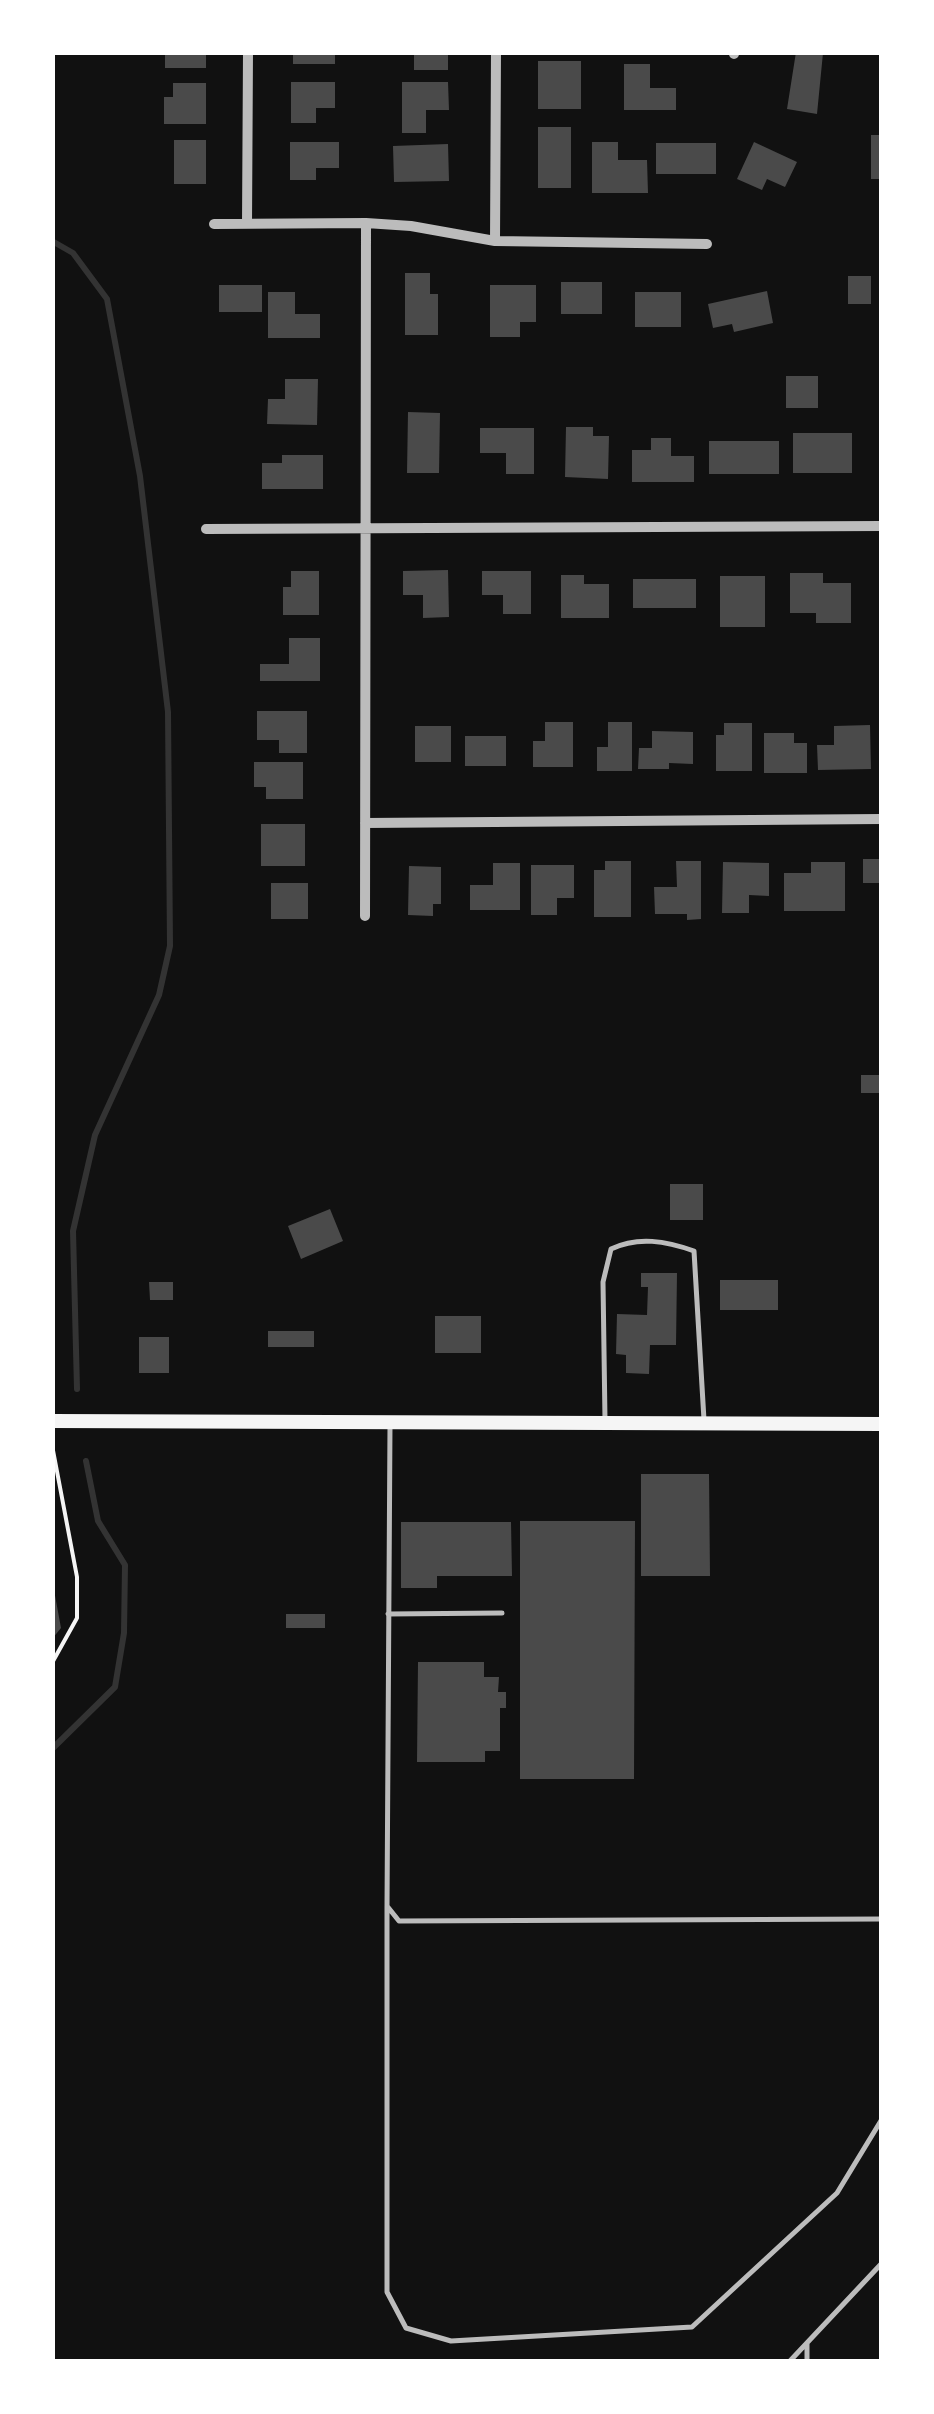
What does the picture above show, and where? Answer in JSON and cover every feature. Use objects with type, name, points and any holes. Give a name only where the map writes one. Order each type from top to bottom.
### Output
[{"type":"main road","points":[[52,1421],[882,1424]]},
{"type":"street","points":[[248,52],[248,224]]},
{"type":"street","points":[[495,241],[496,52]]},
{"type":"street","points":[[365,916],[366,223]]},
{"type":"street","points":[[214,224],[366,223],[411,226],[495,241],[706,244]]},
{"type":"street","points":[[206,530],[882,526]]},
{"type":"street","points":[[365,823],[882,818]]},
{"type":"lane","points":[[603,1420],[604,1282],[610,1249],[630,1240],[674,1244],[694,1251],[703,1423]]},
{"type":"lane","points":[[390,1422],[387,2292],[406,2328],[451,2341],[692,2326],[837,2193],[882,2120]]},
{"type":"lane","points":[[388,1614],[502,1613]]},
{"type":"lane","points":[[387,1906],[399,1920],[882,1919]]},
{"type":"lane","points":[[789,2362],[882,2263]]},
{"type":"lane","points":[[806,2343],[808,2362]]},
{"type":"path","points":[[52,1446],[77,1576],[78,1618],[52,1663]]},
{"type":"building","points":[[165,52],[206,52],[206,68],[165,68]]},
{"type":"building","points":[[293,52],[335,52],[335,64],[293,64]]},
{"type":"building","points":[[414,52],[448,52],[448,70],[414,70]]},
{"type":"building","points":[[796,52],[823,53],[817,114],[787,109]]},
{"type":"building","points":[[538,61],[581,61],[581,109],[538,109]]},
{"type":"building","points":[[624,64],[650,64],[650,88],[676,88],[676,110],[624,110]]},
{"type":"building","points":[[291,82],[335,82],[335,108],[316,108],[316,123],[291,123]]},
{"type":"building","points":[[402,82],[448,82],[449,110],[426,110],[426,133],[402,133]]},
{"type":"building","points":[[173,83],[206,83],[206,124],[164,124],[164,97],[173,97]]},
{"type":"building","points":[[538,127],[571,127],[571,188],[538,188]]},
{"type":"building","points":[[871,135],[882,135],[882,179],[871,179]]},
{"type":"building","points":[[174,140],[206,140],[206,184],[174,184]]},
{"type":"building","points":[[290,142],[339,142],[339,168],[316,168],[316,180],[290,180]]},
{"type":"building","points":[[592,142],[618,142],[618,160],[647,160],[648,193],[592,193]]},
{"type":"building","points":[[754,142],[797,162],[785,187],[767,179],[762,190],[737,179]]},
{"type":"building","points":[[656,143],[716,143],[716,174],[656,174]]},
{"type":"building","points":[[448,144],[449,181],[394,182],[393,146]]},
{"type":"building","points":[[405,273],[430,273],[430,294],[438,294],[438,335],[405,335]]},
{"type":"building","points":[[848,276],[871,276],[871,304],[848,304]]},
{"type":"building","points":[[561,282],[602,282],[602,314],[561,314]]},
{"type":"building","points":[[219,285],[262,285],[262,312],[219,312]]},
{"type":"building","points":[[490,285],[536,285],[536,322],[520,322],[520,337],[490,337]]},
{"type":"building","points":[[767,291],[773,323],[734,332],[732,324],[713,328],[708,304]]},
{"type":"building","points":[[268,292],[295,292],[295,314],[320,314],[320,338],[268,338]]},
{"type":"building","points":[[635,292],[681,292],[681,327],[635,327]]},
{"type":"building","points":[[786,376],[818,376],[818,408],[786,408]]},
{"type":"building","points":[[285,379],[318,379],[317,425],[267,424],[268,399],[285,399]]},
{"type":"building","points":[[408,412],[440,413],[439,473],[407,473]]},
{"type":"building","points":[[566,427],[593,427],[593,436],[609,436],[608,479],[565,477]]},
{"type":"building","points":[[480,428],[534,428],[534,474],[506,474],[506,453],[480,453]]},
{"type":"building","points":[[793,433],[852,433],[852,473],[793,473]]},
{"type":"building","points":[[651,438],[671,438],[671,456],[694,456],[694,482],[632,482],[632,450],[651,450]]},
{"type":"building","points":[[709,441],[779,441],[779,474],[709,474]]},
{"type":"building","points":[[282,455],[323,455],[323,489],[262,489],[262,463],[282,463]]},
{"type":"building","points":[[448,570],[449,617],[423,618],[423,595],[403,595],[403,571]]},
{"type":"building","points":[[291,571],[319,571],[319,615],[283,615],[283,587],[291,587]]},
{"type":"building","points":[[482,571],[531,571],[531,614],[503,614],[503,595],[482,595]]},
{"type":"building","points":[[790,573],[823,573],[823,583],[851,583],[851,623],[816,623],[816,613],[790,613]]},
{"type":"building","points":[[561,575],[584,575],[584,584],[609,584],[609,618],[561,618]]},
{"type":"building","points":[[720,576],[765,576],[765,627],[720,627]]},
{"type":"building","points":[[633,579],[696,579],[696,608],[633,608]]},
{"type":"building","points":[[289,638],[320,638],[320,681],[260,681],[260,664],[289,664]]},
{"type":"building","points":[[257,711],[307,711],[307,753],[279,753],[279,740],[257,740]]},
{"type":"building","points":[[545,722],[573,722],[573,767],[533,767],[533,741],[545,741]]},
{"type":"building","points":[[608,722],[632,722],[632,771],[597,771],[597,747],[608,747]]},
{"type":"building","points":[[724,723],[752,723],[752,771],[716,771],[716,735],[724,735]]},
{"type":"building","points":[[870,725],[871,769],[818,770],[817,745],[834,745],[834,726]]},
{"type":"building","points":[[415,726],[451,726],[451,762],[415,762]]},
{"type":"building","points":[[652,731],[693,732],[693,764],[669,763],[669,769],[638,769],[639,748],[652,748]]},
{"type":"building","points":[[764,733],[794,733],[794,743],[807,743],[807,773],[764,773]]},
{"type":"building","points":[[465,736],[506,736],[506,766],[465,766]]},
{"type":"building","points":[[254,762],[303,762],[303,799],[266,799],[266,787],[254,787]]},
{"type":"building","points":[[261,824],[305,824],[305,866],[261,866]]},
{"type":"building","points":[[863,859],[882,859],[882,883],[863,883]]},
{"type":"building","points":[[605,861],[631,861],[631,917],[594,917],[594,870],[605,870]]},
{"type":"building","points":[[676,861],[701,861],[701,919],[687,920],[687,914],[655,914],[654,887],[677,887]]},
{"type":"building","points":[[723,862],[769,863],[769,896],[749,895],[749,913],[722,913]]},
{"type":"building","points":[[811,862],[845,862],[845,911],[784,911],[784,873],[811,873]]},
{"type":"building","points":[[493,863],[520,863],[520,910],[470,910],[470,885],[493,885]]},
{"type":"building","points":[[531,865],[574,865],[574,898],[557,898],[557,915],[531,915]]},
{"type":"building","points":[[409,866],[441,867],[441,904],[433,904],[433,916],[408,915]]},
{"type":"building","points":[[271,883],[308,883],[308,919],[271,919]]},
{"type":"building","points":[[861,1075],[882,1075],[882,1093],[861,1093]]},
{"type":"building","points":[[670,1184],[703,1184],[703,1220],[670,1220]]},
{"type":"building","points":[[330,1209],[343,1241],[301,1259],[288,1226]]},
{"type":"building","points":[[641,1273],[677,1273],[676,1345],[650,1345],[649,1374],[626,1373],[626,1355],[616,1354],[617,1314],[647,1315],[648,1287],[641,1287]]},
{"type":"building","points":[[720,1280],[778,1280],[778,1310],[720,1310]]},
{"type":"building","points":[[149,1282],[173,1282],[173,1300],[150,1300]]},
{"type":"building","points":[[435,1316],[481,1316],[481,1353],[435,1353]]},
{"type":"building","points":[[268,1331],[314,1331],[314,1347],[268,1347]]},
{"type":"building","points":[[139,1337],[169,1337],[169,1373],[139,1373]]},
{"type":"building","points":[[641,1474],[709,1474],[710,1576],[641,1576]]},
{"type":"building","points":[[520,1521],[635,1521],[634,1779],[520,1779]]},
{"type":"building","points":[[401,1522],[511,1522],[512,1576],[437,1576],[437,1588],[401,1588]]},
{"type":"building","points":[[52,1579],[61,1628],[52,1639]]},
{"type":"building","points":[[286,1614],[325,1614],[325,1628],[286,1628]]},
{"type":"building","points":[[418,1662],[484,1662],[484,1677],[499,1677],[498,1692],[506,1692],[506,1708],[500,1708],[500,1751],[485,1751],[485,1762],[417,1762]]},
{"type":"waterway","points":[[52,241],[73,253],[107,299],[140,476],[168,712],[170,946],[159,995],[95,1135],[73,1231],[77,1389]]},
{"type":"waterway","points":[[52,1749],[115,1687],[124,1633],[125,1565],[98,1521],[86,1461]]}]
